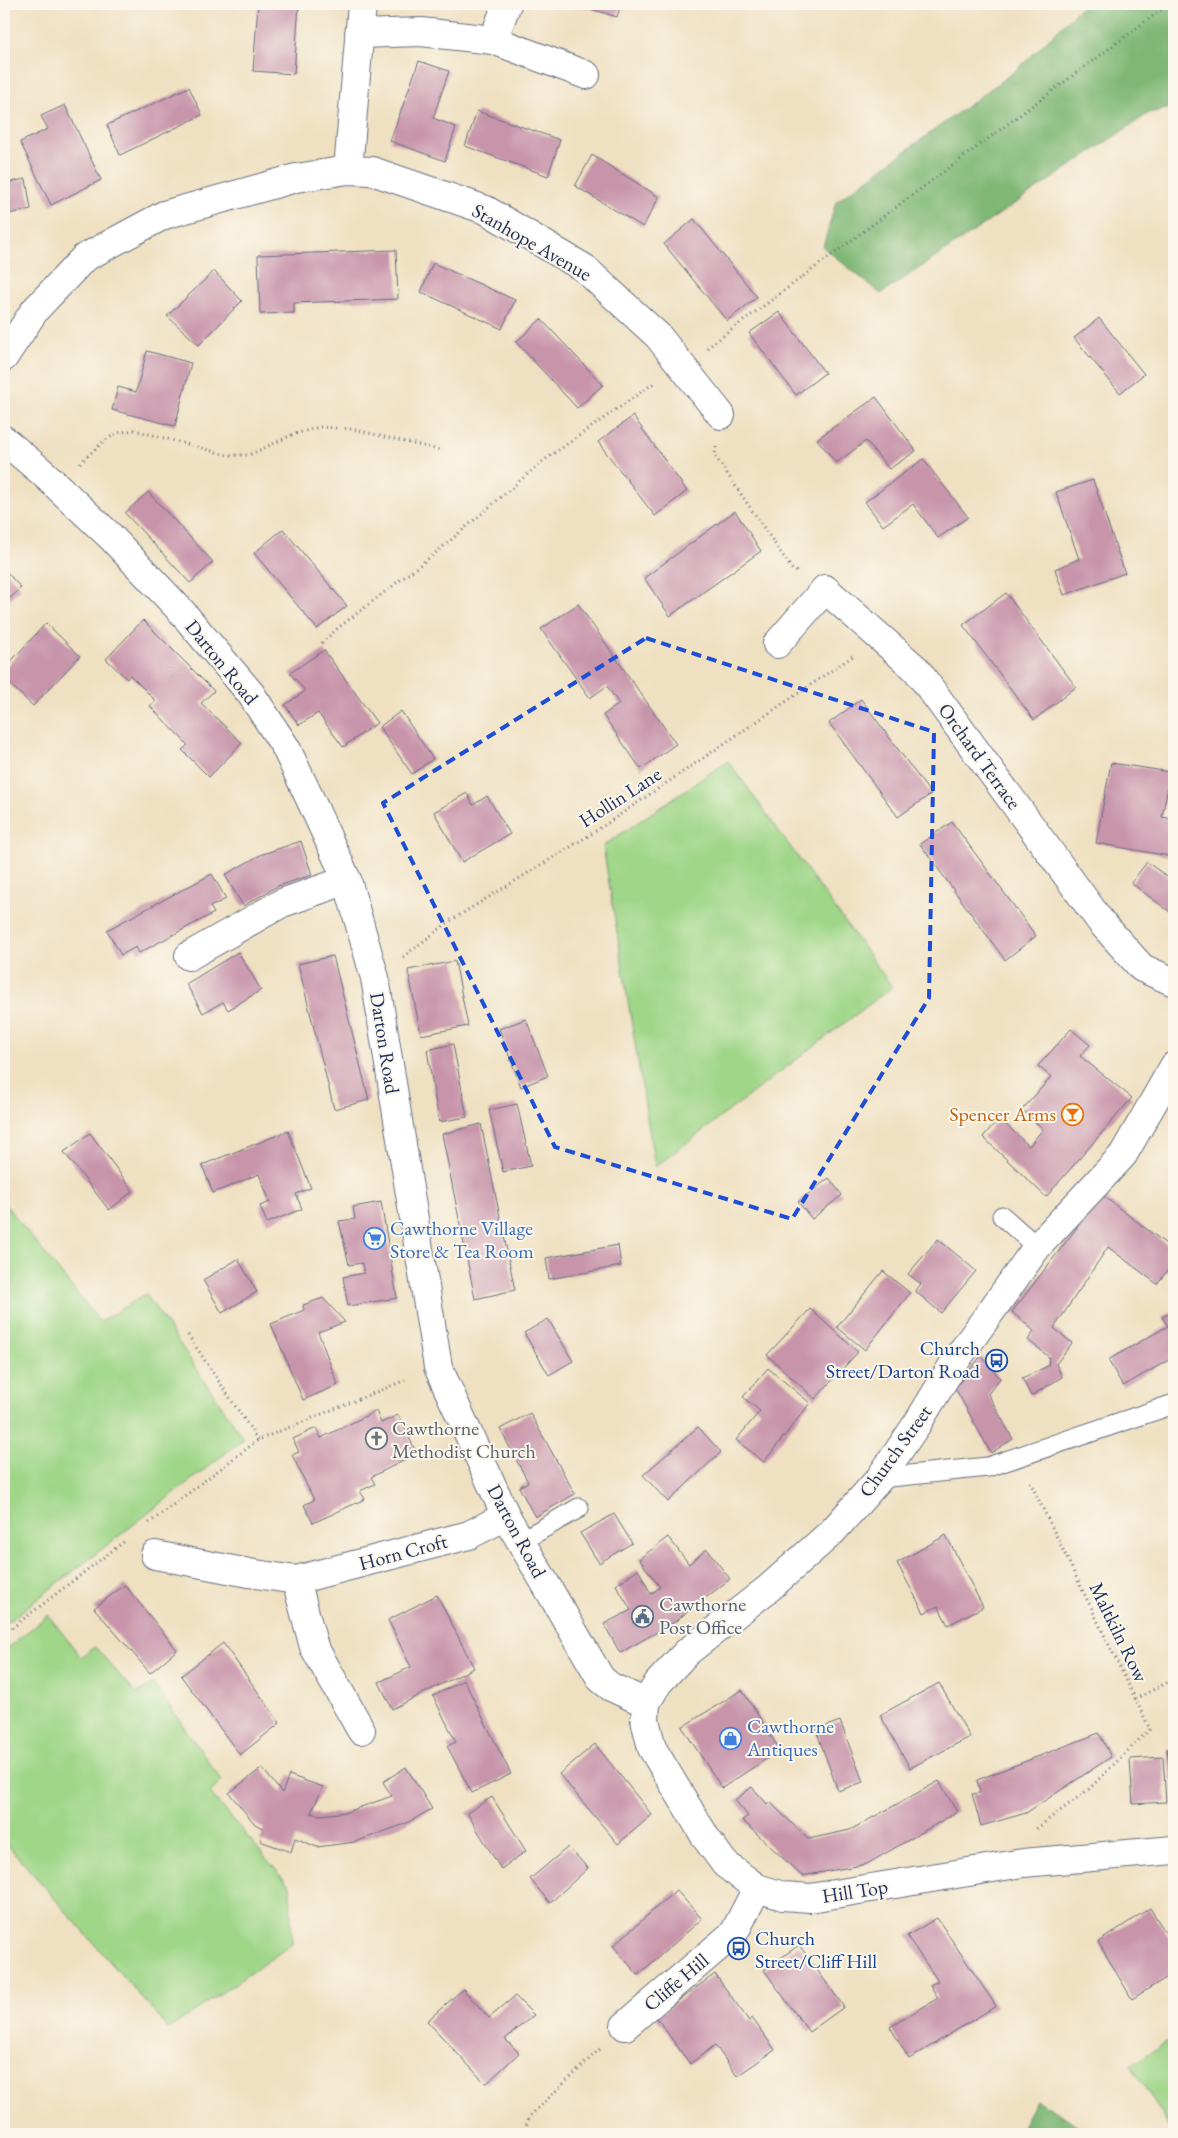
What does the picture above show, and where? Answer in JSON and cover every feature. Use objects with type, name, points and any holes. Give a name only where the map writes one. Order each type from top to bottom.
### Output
[{"type":"street","points":[[348,170],[362,4]]},
{"type":"street","points":[[493,40],[507,4]]},
{"type":"street","points":[[359,34],[421,32],[493,40],[586,75]]},
{"type":"street","name":"Stanhope Avenue","points":[[4,357],[34,310],[84,258],[164,215],[296,178],[348,170],[372,171],[486,210],[584,268],[658,336],[721,415]]},
{"type":"street","name":"Darton Road","points":[[4,440],[110,536],[174,604],[251,694],[286,748],[347,880],[375,978],[438,1366],[506,1516],[601,1679],[611,1687],[646,1704]]},
{"type":"street","points":[[777,644],[825,589]]},
{"type":"street","name":"Orchard Terrace","points":[[825,589],[916,669],[1102,922],[1142,968],[1174,982]]},
{"type":"street","points":[[189,956],[282,904],[347,880]]},
{"type":"street","name":"Church Street","points":[[646,1704],[658,1682],[686,1653],[769,1588],[825,1538],[880,1478],[917,1424],[956,1360],[1037,1246],[1123,1155],[1174,1066]]},
{"type":"street","name":"Horn Croft","points":[[155,1554],[249,1573],[296,1580],[469,1535],[506,1516]]},
{"type":"street","points":[[296,1580],[314,1647],[361,1730]]},
{"type":"street","name":"Hill Top","points":[[646,1704],[645,1720],[652,1748],[706,1838],[725,1864],[758,1888],[783,1896],[810,1898],[1023,1863],[1174,1850]]},
{"type":"street","name":"Cliffe Hill","points":[[625,2026],[734,1933],[758,1888]]},
{"type":"lane","points":[[1002,1216],[1037,1246]]},
{"type":"lane","points":[[880,1478],[988,1467],[1174,1404]]},
{"type":"lane","points":[[520,1541],[579,1508]]},
{"type":"path","points":[[322,643],[338,628],[438,551],[543,461],[680,365],[708,348],[1169,4]]},
{"type":"path","points":[[721,415],[715,456],[792,569],[825,589]]},
{"type":"path","points":[[57,486],[104,441],[117,433],[134,430],[227,456],[249,455],[294,434],[320,427],[352,429],[439,450]]},
{"type":"path","name":"Hollin Lane","points":[[375,978],[450,921],[592,833],[719,749],[880,637]]},
{"type":"path","points":[[188,1335],[258,1440],[438,1366]]},
{"type":"path","name":"Maltkiln Row","points":[[1018,1456],[1150,1729],[1090,1789],[1035,1830]]},
{"type":"path","points":[[1135,1699],[1174,1679]]},
{"type":"path","points":[[523,2134],[530,2116],[625,2026]]},
{"type":"highlighted area","points":[[646,638],[934,732],[929,998],[792,1219],[555,1147],[383,803]]},
{"type":"green space","points":[[1084,4],[1174,4],[1174,107],[1149,113],[881,294],[823,247],[836,202],[1019,68]]},
{"type":"green space","points":[[728,761],[892,987],[655,1167],[603,846]]},
{"type":"green space","points":[[4,1203],[100,1322],[146,1294],[244,1439],[4,1625]]},
{"type":"green space","points":[[48,1615],[81,1657],[95,1647],[136,1694],[153,1683],[222,1781],[210,1793],[290,1886],[292,1944],[169,2029],[4,1841],[4,1651]]},
{"type":"green space","points":[[1174,2037],[1174,2134],[1131,2065]]},
{"type":"green space","points":[[1036,2100],[1093,2134],[1018,2134]]},
{"type":"building","points":[[258,4],[299,4],[294,74],[253,71]]},
{"type":"building","points":[[582,4],[621,4],[617,17],[582,6]]},
{"type":"building","points":[[419,61],[449,71],[433,118],[456,127],[445,161],[390,141]]},
{"type":"building","points":[[189,87],[202,115],[120,155],[107,125]]},
{"type":"building","points":[[65,105],[101,180],[51,205],[20,142],[48,129],[41,116]]},
{"type":"building","points":[[477,111],[560,140],[548,176],[465,146]]},
{"type":"building","points":[[592,155],[659,197],[643,227],[575,186]]},
{"type":"building","points":[[26,179],[31,209],[4,215],[4,183]]},
{"type":"building","points":[[694,219],[757,297],[727,321],[664,244]]},
{"type":"building","points":[[396,250],[398,299],[294,303],[294,313],[260,314],[258,255]]},
{"type":"building","points":[[433,263],[515,300],[502,329],[421,292]]},
{"type":"building","points":[[214,271],[242,301],[199,345],[167,316]]},
{"type":"building","points":[[779,312],[825,373],[796,395],[749,333]]},
{"type":"building","points":[[1099,318],[1144,374],[1120,393],[1074,338]]},
{"type":"building","points":[[541,319],[603,385],[577,408],[516,342]]},
{"type":"building","points":[[147,351],[191,363],[175,426],[112,410],[118,387],[136,392]]},
{"type":"building","points":[[876,397],[916,451],[889,469],[866,441],[836,463],[817,439]]},
{"type":"building","points":[[633,416],[687,491],[655,516],[598,442]]},
{"type":"building","points":[[923,459],[968,517],[938,538],[913,504],[883,526],[865,502]]},
{"type":"building","points":[[1093,480],[1125,573],[1064,595],[1055,569],[1079,559],[1056,492]]},
{"type":"building","points":[[148,492],[213,562],[190,583],[125,513]]},
{"type":"building","points":[[735,511],[761,551],[670,616],[644,578]]},
{"type":"building","points":[[283,529],[347,606],[317,629],[254,553]]},
{"type":"building","points":[[4,569],[21,588],[4,604]]},
{"type":"building","points":[[1006,593],[1076,687],[1034,720],[963,625]]},
{"type":"building","points":[[578,604],[676,744],[641,769],[603,715],[619,704],[607,686],[590,698],[541,629]]},
{"type":"building","points":[[143,620],[214,691],[201,703],[242,743],[209,777],[182,750],[188,745],[150,706],[156,701],[130,675],[127,679],[106,659]]},
{"type":"building","points":[[46,623],[80,656],[33,706],[4,679],[4,669]]},
{"type":"building","points":[[324,650],[377,723],[343,747],[318,713],[299,725],[285,705],[305,691],[290,673]]},
{"type":"building","points":[[861,699],[931,794],[898,817],[829,723]]},
{"type":"building","points":[[401,711],[433,759],[412,774],[379,727]]},
{"type":"building","points":[[1111,763],[1171,772],[1162,817],[1174,819],[1174,831],[1169,856],[1096,843]]},
{"type":"building","points":[[467,793],[473,805],[487,796],[510,834],[462,862],[434,812]]},
{"type":"building","points":[[952,822],[1036,936],[1005,960],[920,844]]},
{"type":"building","points":[[301,841],[312,875],[278,886],[243,906],[225,875],[260,855]]},
{"type":"building","points":[[1147,862],[1174,882],[1174,915],[1131,883]]},
{"type":"building","points":[[212,874],[226,899],[210,907],[214,913],[139,953],[136,947],[121,955],[107,930]]},
{"type":"building","points":[[238,952],[261,990],[228,1010],[223,1002],[203,1013],[186,984]]},
{"type":"building","points":[[333,956],[369,1100],[334,1109],[298,964]]},
{"type":"building","points":[[455,961],[468,1026],[421,1035],[408,970]]},
{"type":"building","points":[[526,1019],[548,1076],[521,1087],[499,1029]]},
{"type":"building","name":"Spencer Arms","points":[[1071,1029],[1090,1045],[1080,1056],[1132,1098],[1046,1197],[983,1137],[999,1118],[1029,1146],[1043,1129],[1022,1110],[1051,1077],[1038,1066]]},
{"type":"building","points":[[453,1044],[467,1117],[439,1122],[427,1050]]},
{"type":"building","points":[[517,1104],[531,1166],[503,1172],[489,1110]]},
{"type":"building","points":[[481,1124],[515,1290],[475,1299],[442,1134]]},
{"type":"building","points":[[288,1131],[311,1188],[296,1194],[302,1209],[267,1223],[260,1206],[270,1202],[259,1174],[213,1193],[202,1165]]},
{"type":"building","points":[[90,1133],[133,1191],[109,1210],[64,1152]]},
{"type":"building","points":[[829,1178],[842,1195],[812,1219],[798,1202]]},
{"type":"building","points":[[1102,1195],[1174,1250],[1174,1262],[1157,1284],[1108,1247],[1054,1328],[1072,1343],[1056,1364],[1062,1377],[1031,1396],[1022,1378],[1048,1366],[1049,1357],[1028,1340],[1034,1331],[1012,1312]]},
{"type":"building","points":[[381,1202],[397,1298],[348,1306],[343,1277],[364,1273],[362,1263],[349,1265],[339,1221],[355,1219],[353,1207]]},
{"type":"building","points":[[938,1239],[976,1271],[941,1313],[915,1291],[921,1284],[908,1274]]},
{"type":"building","points":[[618,1245],[621,1266],[549,1279],[546,1258]]},
{"type":"building","points":[[238,1259],[257,1292],[222,1313],[203,1280]]},
{"type":"building","points":[[883,1271],[910,1293],[865,1350],[837,1327]]},
{"type":"building","points":[[323,1298],[345,1322],[318,1332],[338,1385],[303,1400],[271,1324],[304,1310],[303,1305]]},
{"type":"building","points":[[810,1309],[858,1352],[815,1399],[767,1355]]},
{"type":"building","points":[[1174,1311],[1174,1357],[1123,1386],[1108,1360],[1168,1326],[1162,1317]]},
{"type":"building","points":[[548,1319],[573,1361],[549,1375],[524,1333]]},
{"type":"building","points":[[981,1356],[1000,1378],[988,1394],[1013,1439],[991,1453],[955,1388]]},
{"type":"building","points":[[768,1368],[810,1403],[764,1462],[736,1440],[760,1411],[743,1397]]},
{"type":"building","points":[[376,1411],[381,1423],[398,1415],[417,1454],[371,1477],[375,1484],[360,1491],[365,1499],[313,1523],[304,1505],[314,1500],[292,1455],[299,1452],[293,1439],[316,1428],[321,1438]]},
{"type":"building","points":[[530,1413],[575,1494],[535,1517],[519,1487],[528,1482],[500,1429]]},
{"type":"building","points":[[698,1427],[721,1452],[668,1502],[643,1475]]},
{"type":"building","points":[[614,1514],[632,1543],[599,1563],[580,1533]]},
{"type":"building","points":[[946,1535],[983,1607],[948,1625],[938,1606],[924,1613],[897,1563]]},
{"type":"building","points":[[668,1537],[689,1564],[707,1549],[730,1579],[673,1623],[620,1653],[604,1624],[631,1610],[616,1585],[638,1569],[651,1594],[660,1587],[639,1559]]},
{"type":"building","points":[[125,1585],[177,1650],[150,1673],[94,1608]]},
{"type":"building","points":[[437,1595],[474,1668],[392,1709],[379,1682],[411,1667],[388,1620]]},
{"type":"building","points":[[223,1643],[280,1723],[240,1755],[181,1676]]},
{"type":"building","points":[[464,1680],[511,1774],[472,1793],[447,1746],[456,1742],[433,1696]]},
{"type":"building","points":[[939,1683],[970,1737],[910,1768],[880,1715]]},
{"type":"building","name":"Cawthorne Antiques","points":[[742,1690],[780,1750],[722,1788],[682,1727]]},
{"type":"building","points":[[840,1721],[863,1782],[838,1791],[816,1730]]},
{"type":"building","points":[[1099,1733],[1111,1757],[1026,1813],[981,1826],[972,1794],[980,1793],[977,1780]]},
{"type":"building","points":[[595,1744],[652,1815],[618,1844],[559,1774]]},
{"type":"building","points":[[1174,1748],[1174,1780],[1171,1780],[1167,1749]]},
{"type":"building","points":[[1163,1757],[1166,1802],[1133,1804],[1130,1759]]},
{"type":"building","points":[[406,1767],[432,1809],[405,1824],[355,1842],[317,1847],[295,1838],[291,1852],[260,1841],[264,1829],[255,1824],[229,1793],[262,1768],[282,1793],[289,1775],[323,1787],[311,1813],[320,1815],[347,1812],[392,1796],[383,1782]]},
{"type":"building","points":[[939,1781],[957,1812],[867,1864],[802,1876],[742,1820],[748,1816],[735,1800],[752,1787],[768,1805],[770,1802],[808,1839],[850,1830]]},
{"type":"building","points":[[492,1797],[526,1851],[501,1869],[467,1813]]},
{"type":"building","points":[[568,1847],[588,1868],[550,1903],[530,1879]]},
{"type":"building","points":[[676,1890],[702,1919],[638,1975],[613,1946]]},
{"type":"building","points":[[1150,1908],[1174,1946],[1174,1973],[1132,1999],[1098,1942]]},
{"type":"building","points":[[937,1918],[996,2006],[909,2059],[890,2027],[938,1998],[930,1985],[938,1981],[907,1936]]},
{"type":"building","points":[[799,1945],[844,2007],[809,2032],[764,1970]]},
{"type":"building","points":[[715,1974],[749,2021],[752,2018],[775,2050],[737,2076],[715,2045],[690,2064],[656,2017]]},
{"type":"building","points":[[463,1989],[489,2018],[515,1996],[534,2015],[505,2039],[519,2053],[486,2084],[427,2021]]},
{"type":"place","name":"Spencer Arms","points":[[1072,1114]]},
{"type":"place","name":"Cawthorne Village Store & Tea Room","points":[[374,1239]]},
{"type":"place","name":"Church Street/Darton Road","points":[[996,1360]]},
{"type":"place","name":"Cawthorne Methodist Church","points":[[376,1439]]},
{"type":"place","name":"Cawthorne Post Office","points":[[643,1616]]},
{"type":"place","name":"Cawthorne Antiques","points":[[731,1738]]},
{"type":"place","name":"Church Street/Cliff Hill","points":[[739,1949]]}]
